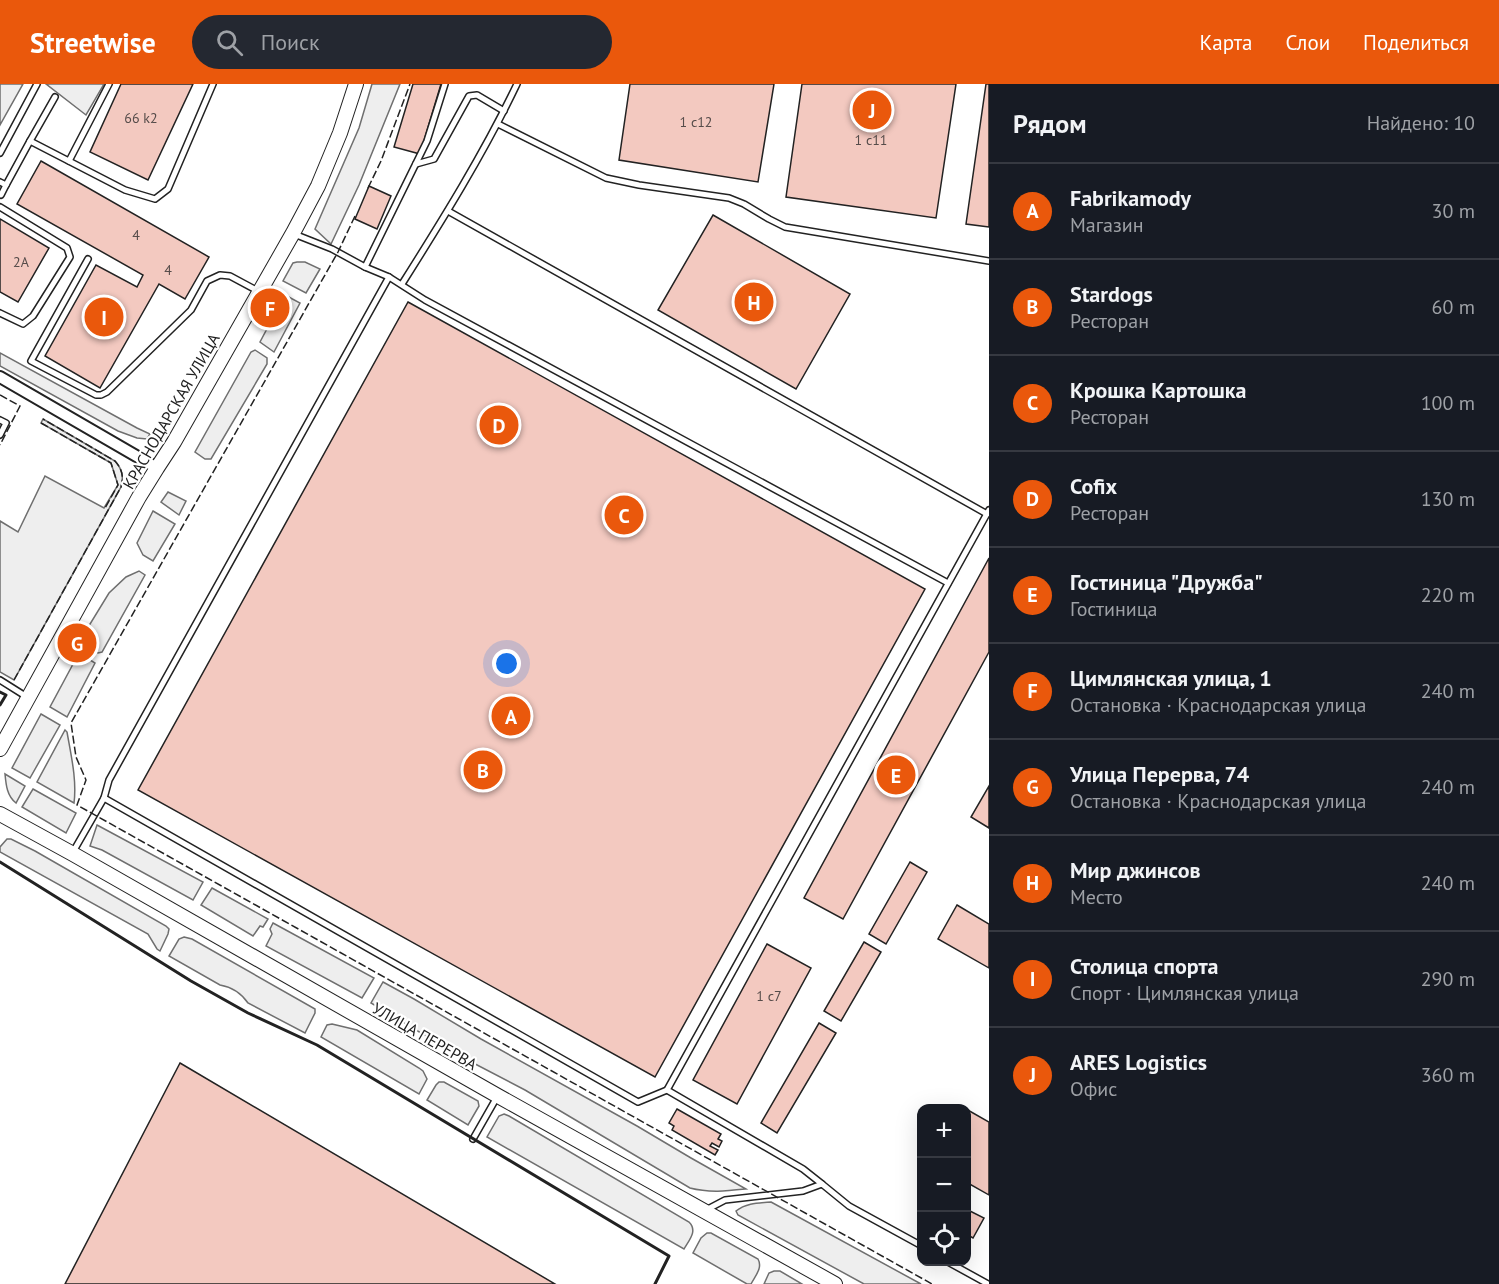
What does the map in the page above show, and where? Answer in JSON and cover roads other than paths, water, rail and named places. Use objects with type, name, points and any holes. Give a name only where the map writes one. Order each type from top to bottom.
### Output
[{"type":"street","name":"КРАСНОДАРСКАЯ УЛИЦА","points":[[0,749],[157,468],[293,233],[318,186],[340,133],[356,84]]},
{"type":"street","points":[[0,377],[157,468]]},
{"type":"street","name":"УЛИЦА ПЕРЕРВА","points":[[0,814],[835,1284]]},
{"type":"lane","points":[[0,153],[37,84]]},
{"type":"lane","points":[[69,161],[109,84]]},
{"type":"lane","points":[[30,141],[125,190],[155,199],[168,189],[213,84]]},
{"type":"lane","points":[[365,267],[427,141],[445,84]]},
{"type":"lane","points":[[402,284],[448,211],[498,124],[517,84]]},
{"type":"lane","points":[[416,164],[434,159],[469,96],[477,95],[504,111]]},
{"type":"lane","points":[[1,195],[55,98]]},
{"type":"lane","points":[[498,124],[606,178],[729,198],[785,227],[989,261]]},
{"type":"lane","points":[[0,182],[6,185]]},
{"type":"lane","points":[[0,207],[67,248],[70,257],[33,316],[23,324],[0,313]]},
{"type":"lane","points":[[104,798],[638,1102],[667,1090],[988,512],[448,211]]},
{"type":"lane","points":[[293,233],[389,277],[425,300],[948,583]]},
{"type":"lane","points":[[88,258],[31,361],[101,396],[191,310],[207,281],[220,275],[230,276],[260,292]]},
{"type":"lane","points":[[73,854],[104,798],[109,780],[389,277]]},
{"type":"lane","points":[[0,420],[6,423],[0,435]]},
{"type":"lane","points":[[0,680],[28,698]]},
{"type":"lane","points":[[667,1090],[803,1169],[849,1206],[917,1244]]},
{"type":"lane","points":[[473,1139],[498,1096]]},
{"type":"lane","points":[[704,1210],[725,1200],[803,1191],[822,1184]]},
{"type":"lane","points":[[955,1266],[988,1284]]},
{"type":"place","name":"ARES Logistics","points":[[872,110]]},
{"type":"place","name":"Мир джинсов","points":[[754,302]]},
{"type":"place","name":"Цимлянская улица, 1","points":[[270,308]]},
{"type":"place","name":"Столица спорта","points":[[104,317]]},
{"type":"place","name":"Cofix","points":[[499,425]]},
{"type":"place","name":"Крошка Картошка","points":[[624,515]]},
{"type":"place","name":"Улица Перерва, 74","points":[[77,643]]},
{"type":"place","name":"Fabrikamody","points":[[511,716]]},
{"type":"place","name":"Stardogs","points":[[483,770]]},
{"type":"place","name":"Гостиница \"Дружба\"","points":[[896,775]]}]
